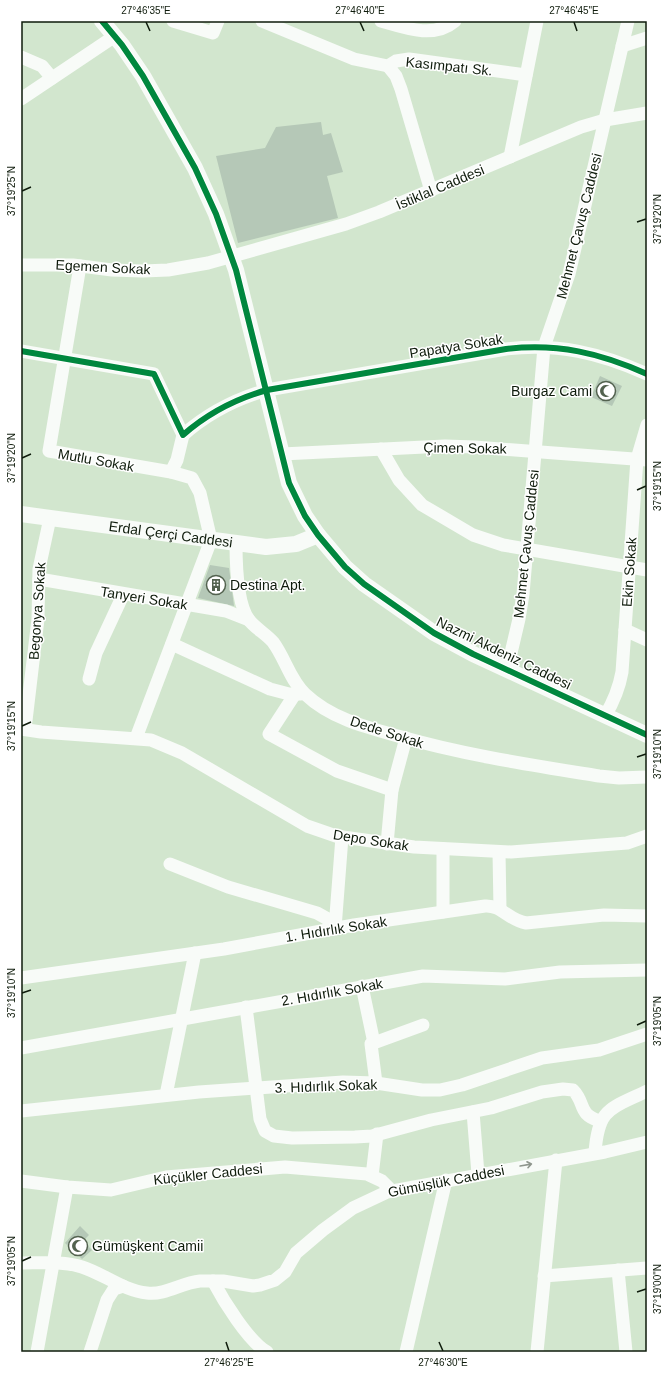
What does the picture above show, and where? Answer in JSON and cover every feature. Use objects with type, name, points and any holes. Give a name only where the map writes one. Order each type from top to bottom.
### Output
[{"type":"street","name":"Nazmi Akdeniz Caddesi","points":[[102,21],[115,36],[143,76],[195,168],[216,214],[231,255],[267,390],[289,483],[296,500],[318,535],[345,567],[385,600],[434,633],[507,670],[647,735]]},
{"type":"street","points":[[173,21],[213,33],[218,21]]},
{"type":"street","name":"Kasımpatı Sk.","points":[[262,21],[354,59],[388,66],[396,61],[409,59],[526,75]]},
{"type":"street","points":[[381,21],[431,31],[440,30],[455,21]]},
{"type":"street","points":[[510,158],[537,21]]},
{"type":"street","name":"Mehmet Çavuş Caddesi","points":[[507,670],[519,619],[536,450],[544,347],[569,274],[628,21]]},
{"type":"street","points":[[21,99],[115,36]]},
{"type":"street","points":[[622,46],[647,38]]},
{"type":"street","points":[[21,57],[42,66],[52,78]]},
{"type":"street","points":[[388,66],[396,76],[401,88],[431,191]]},
{"type":"street","name":"İstiklal Caddesi","points":[[231,255],[346,224],[431,191],[564,134],[605,120],[647,112]]},
{"type":"street","name":"Egemen Sokak","points":[[21,265],[80,266],[112,270],[168,270],[208,263],[231,255]]},
{"type":"street","name":"Mutlu Sokak","points":[[80,266],[49,452],[171,472],[192,478],[200,493],[211,540]]},
{"type":"street","name":"Papatya Sokak","points":[[183,435],[195,424],[222,407],[243,397],[267,390],[506,349],[544,347],[578,350],[622,363],[647,374]]},
{"type":"street","points":[[21,351],[154,374],[183,435],[177,460],[171,472]]},
{"type":"street","name":"Ekin Sokak","points":[[605,716],[615,700],[619,688],[630,567],[647,425]]},
{"type":"street","name":"Çimen Sokak","points":[[282,454],[445,446],[536,450],[642,460]]},
{"type":"street","points":[[381,449],[399,480],[422,505],[473,535],[503,545],[526,550],[647,570]]},
{"type":"street","name":"Erdal Çerçi Caddesi","points":[[21,514],[266,547],[296,544],[318,535]]},
{"type":"street","name":"Begonya Sokak","points":[[23,729],[36,645],[41,554],[50,518]]},
{"type":"street","points":[[136,738],[211,540]]},
{"type":"street","points":[[236,543],[236,568],[239,589],[248,620]]},
{"type":"street","name":"Tanyeri Sokak","points":[[39,579],[123,595],[226,611],[248,620]]},
{"type":"street","points":[[89,679],[96,653],[123,595]]},
{"type":"street","name":"Dede Sokak","points":[[248,620],[273,642],[298,686],[300,694],[356,724],[469,755],[599,776],[647,777]]},
{"type":"street","points":[[625,630],[647,640]]},
{"type":"street","points":[[172,644],[270,689],[300,694],[269,734],[337,771],[392,790]]},
{"type":"street","name":"Depo Sokak","points":[[23,729],[57,733],[136,738],[152,740],[164,744],[307,826],[342,837],[387,844],[499,852],[536,851],[617,844],[647,836]]},
{"type":"street","points":[[387,844],[392,790],[406,738]]},
{"type":"street","points":[[335,928],[342,837]]},
{"type":"street","points":[[443,912],[444,848]]},
{"type":"street","points":[[499,852],[500,909]]},
{"type":"street","points":[[170,864],[228,888],[317,913],[326,918],[335,928]]},
{"type":"street","name":"1. Hıdırlık Sokak","points":[[21,978],[195,953],[335,928],[485,906],[496,907],[514,920],[526,923],[604,915],[647,916]]},
{"type":"street","points":[[166,1095],[195,953]]},
{"type":"street","name":"2. Hıdırlık Sokak","points":[[21,1048],[423,976],[505,979],[560,972],[647,970]]},
{"type":"street","points":[[362,986],[374,1043]]},
{"type":"street","points":[[246,1007],[262,1127],[269,1134],[292,1138],[335,1138],[377,1134],[431,1120],[506,1104],[542,1092],[567,1088],[575,1092],[584,1112],[590,1117],[600,1121]]},
{"type":"street","points":[[376,1083],[371,1044],[423,1025]]},
{"type":"street","name":"3. Hıdırlık Sokak","points":[[21,1111],[166,1095],[343,1082],[376,1083],[422,1090],[449,1088],[542,1058],[599,1050],[647,1034]]},
{"type":"street","points":[[595,1153],[596,1137],[600,1121],[611,1110],[647,1091]]},
{"type":"street","points":[[473,1112],[478,1174]]},
{"type":"street","points":[[372,1176],[377,1134]]},
{"type":"street","name":"Gümüşlük Caddesi","points":[[21,1263],[80,1266],[123,1286],[140,1292],[164,1293],[191,1282],[212,1281],[253,1286],[260,1285],[274,1280],[285,1272],[296,1253],[323,1230],[365,1201],[391,1190],[595,1153],[647,1142]]},
{"type":"street","points":[[537,1352],[556,1160]]},
{"type":"street","name":"Küçükler Caddesi","points":[[21,1181],[67,1187],[111,1190],[166,1177],[268,1168],[345,1171],[372,1176],[382,1181],[391,1190]]},
{"type":"street","points":[[406,1352],[446,1180]]},
{"type":"street","points":[[36,1352],[67,1187]]},
{"type":"street","points":[[544,1276],[647,1268]]},
{"type":"street","points":[[618,1270],[626,1352]]},
{"type":"street","points":[[212,1281],[230,1311],[255,1342],[267,1352]]},
{"type":"street","points":[[90,1352],[107,1300],[114,1289],[123,1286]]},
{"type":"building","points":[[321,122],[323,135],[331,133],[343,172],[327,176],[338,218],[238,243],[216,156],[265,148],[276,127]]},
{"type":"building","name":"Burgaz Cami","points":[[600,376],[622,386],[612,406],[591,397]]},
{"type":"building","name":"Destina Apt.","points":[[210,565],[229,568],[234,606],[198,598]]},
{"type":"building","name":"Gümüşkent Camii","points":[[80,1226],[89,1235],[83,1241],[92,1250],[82,1259],[65,1243]]},
{"type":"cycle path","points":[[102,21],[122,45],[143,76],[195,168],[216,214],[236,270],[289,483],[305,516],[318,535],[345,567],[364,584],[434,633],[473,654],[647,735]]},
{"type":"cycle path","points":[[21,351],[154,374],[183,435],[212,413],[233,402],[267,390],[506,349],[543,347],[578,351],[612,360],[647,374]]},
{"type":"place","name":"Burgaz Cami","points":[[606,391]]},
{"type":"place","name":"Destina Apt.","points":[[216,585]]},
{"type":"place","name":"Gümüşkent Camii","points":[[78,1246]]}]
